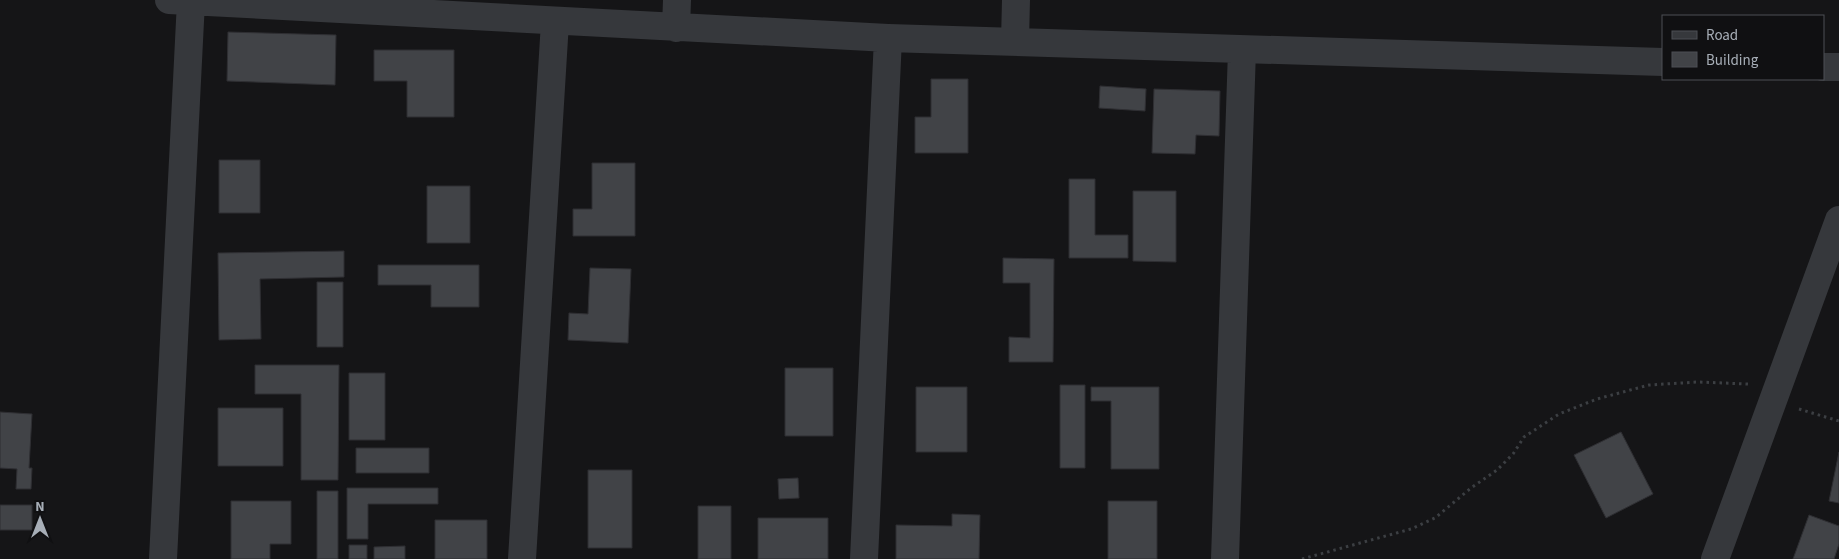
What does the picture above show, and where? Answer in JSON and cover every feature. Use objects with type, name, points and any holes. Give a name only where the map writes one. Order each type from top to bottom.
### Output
[{"type":"street","points":[[676,28],[677,0]]},
{"type":"street","points":[[1015,41],[1016,0]]},
{"type":"street","points":[[163,559],[180,1],[888,38],[1662,62]]},
{"type":"street","points":[[522,559],[555,22]]},
{"type":"street","points":[[864,559],[888,38]]},
{"type":"street","points":[[1225,559],[1242,50]]},
{"type":"street","points":[[1824,66],[1839,67]]},
{"type":"street","points":[[1715,559],[1839,220]]},
{"type":"path","points":[[1302,559],[1410,529],[1435,518],[1471,488],[1497,470],[1514,454],[1524,437],[1559,414],[1596,399],[1649,385],[1737,382],[1775,394],[1839,421]]},
{"type":"building","points":[[228,32],[336,35],[335,85],[227,81]]},
{"type":"building","points":[[374,50],[454,50],[454,117],[407,117],[407,81],[374,81]]},
{"type":"building","points":[[931,79],[968,79],[968,153],[915,153],[915,117],[931,117]]},
{"type":"building","points":[[1100,86],[1146,89],[1145,111],[1099,108]]},
{"type":"building","points":[[1154,89],[1220,91],[1219,136],[1196,135],[1195,154],[1152,153]]},
{"type":"building","points":[[219,160],[260,160],[260,213],[219,213]]},
{"type":"building","points":[[592,163],[635,163],[635,236],[573,236],[573,209],[592,209]]},
{"type":"building","points":[[1069,179],[1095,179],[1095,235],[1128,235],[1128,258],[1069,258]]},
{"type":"building","points":[[427,186],[470,186],[470,243],[427,243]]},
{"type":"building","points":[[1133,191],[1176,191],[1176,262],[1133,261]]},
{"type":"building","points":[[344,251],[344,277],[260,279],[261,339],[219,340],[218,253]]},
{"type":"building","points":[[1003,258],[1054,259],[1053,362],[1009,362],[1009,337],[1030,338],[1030,283],[1003,283]]},
{"type":"building","points":[[378,265],[479,265],[479,307],[431,307],[431,285],[378,285]]},
{"type":"building","points":[[590,268],[631,269],[628,343],[568,340],[569,313],[588,314]]},
{"type":"building","points":[[317,282],[343,282],[343,347],[317,347]]},
{"type":"building","points":[[255,365],[339,365],[338,480],[301,480],[301,394],[255,394]]},
{"type":"building","points":[[785,368],[833,368],[833,436],[785,436]]},
{"type":"building","points":[[349,373],[385,373],[385,440],[349,440]]},
{"type":"building","points":[[1060,385],[1085,385],[1085,468],[1060,468]]},
{"type":"building","points":[[916,387],[967,387],[967,452],[916,452]]},
{"type":"building","points":[[1091,387],[1159,387],[1159,469],[1111,469],[1111,401],[1091,401]]},
{"type":"building","points":[[218,408],[283,408],[283,466],[218,466]]},
{"type":"building","points":[[0,412],[32,414],[29,468],[32,468],[31,489],[16,489],[17,469],[0,468]]},
{"type":"building","points":[[1621,432],[1653,494],[1606,518],[1574,455]]},
{"type":"building","points":[[356,448],[429,448],[429,473],[356,473]]},
{"type":"building","points":[[1839,452],[1839,503],[1829,501]]},
{"type":"building","points":[[588,470],[632,470],[632,548],[588,548]]},
{"type":"building","points":[[798,478],[799,498],[779,499],[778,479]]},
{"type":"building","points":[[347,488],[438,488],[438,504],[368,504],[368,539],[347,539]]},
{"type":"building","points":[[317,491],[338,491],[338,559],[317,559]]},
{"type":"building","points":[[231,501],[291,501],[291,544],[270,544],[270,559],[231,559]]},
{"type":"building","points":[[1108,501],[1157,501],[1157,559],[1108,559]]},
{"type":"building","points":[[0,505],[32,505],[32,530],[0,530]]},
{"type":"building","points":[[698,506],[731,506],[731,559],[698,559]]},
{"type":"building","points":[[952,514],[980,515],[979,559],[896,559],[896,525],[952,526]]},
{"type":"building","points":[[1809,515],[1839,526],[1839,544],[1834,559],[1793,559]]},
{"type":"building","points":[[758,518],[828,518],[828,559],[758,559]]},
{"type":"building","points":[[435,520],[487,520],[487,559],[435,559]]},
{"type":"building","points":[[349,545],[367,545],[367,559],[349,559]]},
{"type":"building","points":[[405,546],[405,559],[374,559],[374,547]]}]
